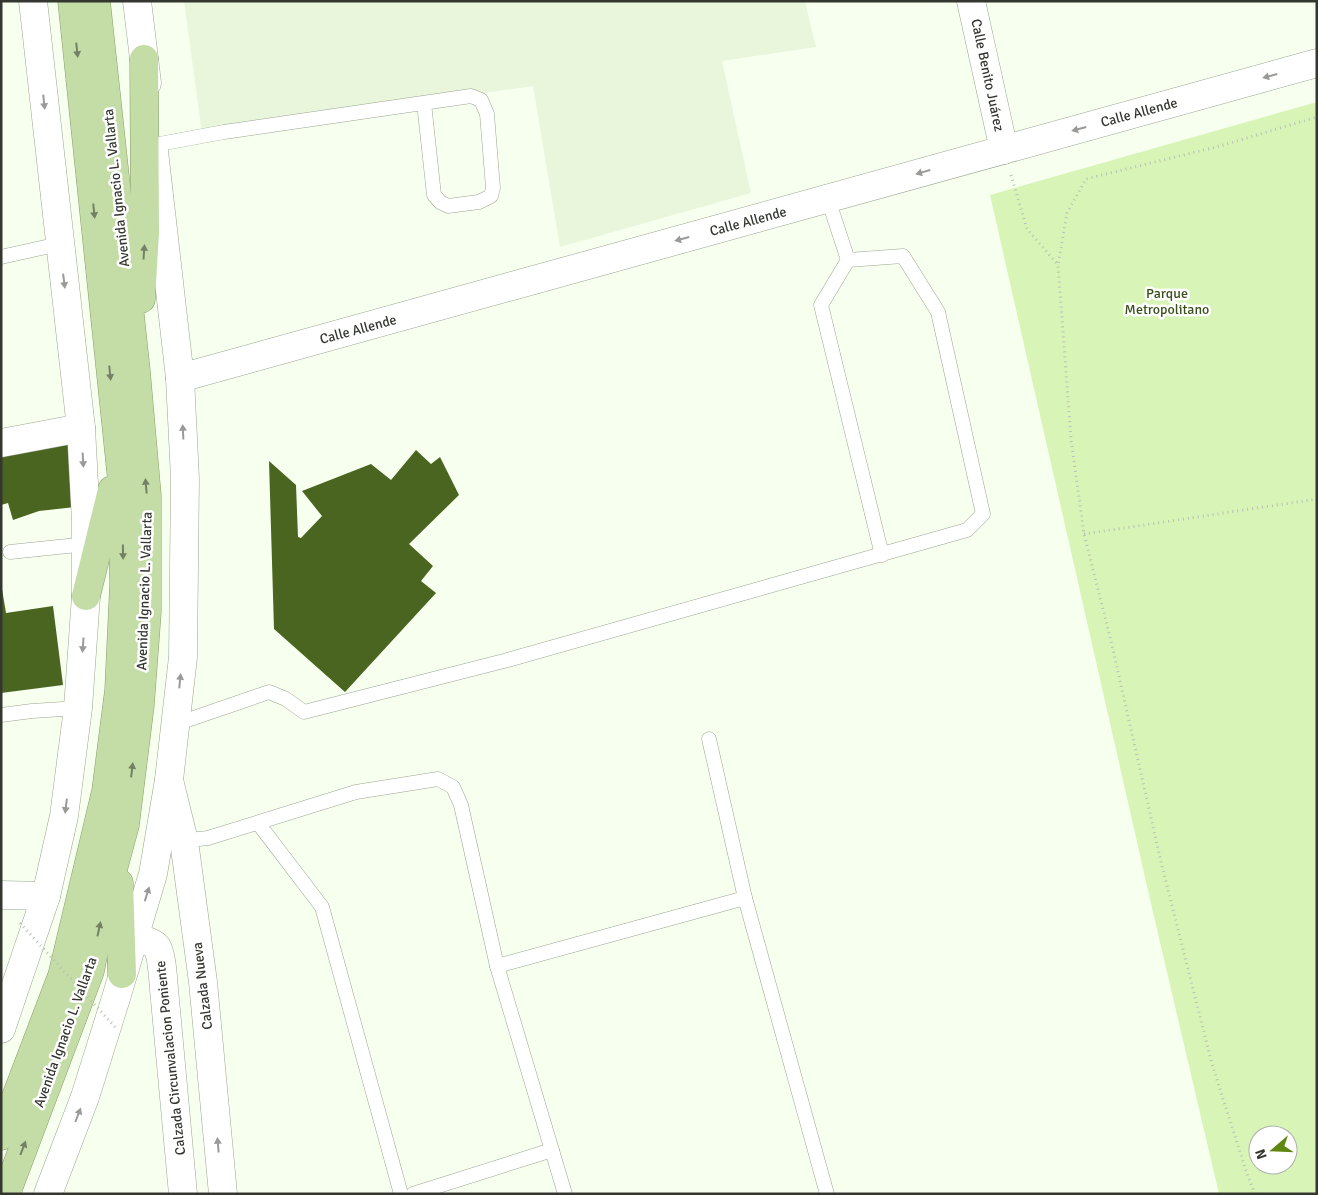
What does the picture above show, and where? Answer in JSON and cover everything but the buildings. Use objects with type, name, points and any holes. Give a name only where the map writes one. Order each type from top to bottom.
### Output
[{"type":"highway","name":"Avenida Ignacio L. Vallarta","points":[[1,1136],[62,976],[106,792],[119,690],[123,593],[122,480],[72,1]]},
{"type":"highway","name":"Avenida Ignacio L. Vallarta","points":[[6,1194],[90,971],[103,906],[125,825],[140,705],[147,612],[146,496],[136,371],[96,1]]},
{"type":"highway","points":[[136,371],[145,233],[144,58]]},
{"type":"highway","points":[[86,596],[119,462]]},
{"type":"highway","points":[[117,854],[122,974]]},
{"type":"street","points":[[1,1029],[46,896],[64,816],[78,708],[86,596],[87,544],[81,428],[33,1]]},
{"type":"street","points":[[48,1194],[84,1097],[153,874],[171,841],[169,780],[184,637],[185,479],[180,378],[137,1]]},
{"type":"street","name":"Calle Benito Juárez","points":[[971,1],[1004,150]]},
{"type":"street","name":"Calle Allende","points":[[180,378],[1317,63]]},
{"type":"street","points":[[1,444],[81,428]]},
{"type":"street","name":"Calzada Nueva","points":[[171,841],[203,982],[223,1194]]},
{"type":"street","points":[[1,894],[46,896]]},
{"type":"street","name":"Calzada Circunvalacion Poniente","points":[[134,937],[150,942],[157,947],[160,956],[183,1194]]},
{"type":"lane","points":[[154,145],[224,132],[471,96],[481,100],[487,114],[493,188],[491,196],[479,202],[448,206],[440,202],[434,195],[424,103]]},
{"type":"lane","points":[[828,199],[848,260],[821,305],[882,555]]},
{"type":"lane","points":[[1,256],[60,244]]},
{"type":"lane","points":[[176,724],[269,692],[286,698],[304,712],[492,664],[967,530],[983,514],[938,312],[903,256],[848,260]]},
{"type":"lane","points":[[10,552],[87,544]]},
{"type":"lane","points":[[1,715],[78,708]]},
{"type":"lane","points":[[709,739],[745,898],[827,1194]]},
{"type":"lane","points":[[171,841],[208,838],[356,792],[438,779],[452,787],[461,805],[497,966],[565,1194]]},
{"type":"lane","points":[[258,823],[322,907],[401,1194]]},
{"type":"lane","points":[[497,966],[745,898]]},
{"type":"lane","points":[[413,1194],[552,1150]]},
{"type":"path","points":[[1255,1194],[1212,1064],[1161,862],[1111,641],[1084,534],[1071,439],[1058,265],[1067,213],[1086,179],[1220,146],[1317,117]]},
{"type":"path","points":[[1004,150],[1027,230],[1058,265]]},
{"type":"path","points":[[1084,534],[1317,499]]},
{"type":"path","points":[[20,923],[116,1028]]},
{"type":"shaded area","points":[[184,1],[805,1],[816,47],[722,61],[751,193],[560,247],[533,86],[202,134]]},
{"type":"green space","name":"Parque Metropolitano","points":[[1317,102],[1317,1194],[1219,1194],[990,195]]}]
